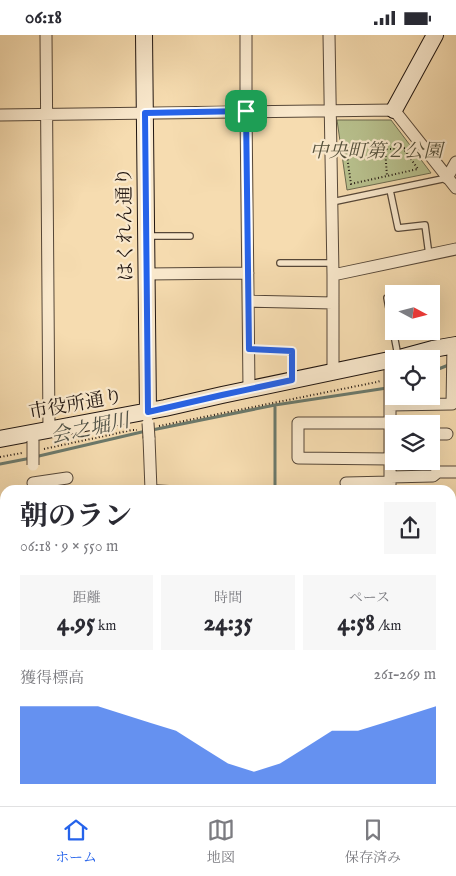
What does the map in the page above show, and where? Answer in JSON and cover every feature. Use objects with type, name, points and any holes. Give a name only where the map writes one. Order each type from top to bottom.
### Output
[{"type":"street","points":[[33,485],[47,114],[46,35]]},
{"type":"street","name":"はくれん通り","points":[[144,35],[146,274],[150,421]]},
{"type":"street","points":[[246,35],[249,389]]},
{"type":"street","points":[[329,35],[333,372]]},
{"type":"street","points":[[394,110],[435,35]]},
{"type":"street","points":[[0,115],[394,110]]},
{"type":"street","points":[[394,110],[456,188]]},
{"type":"street","points":[[447,178],[456,162]]},
{"type":"street","points":[[333,269],[429,255],[456,249]]},
{"type":"street","points":[[146,274],[248,273]]},
{"type":"street","points":[[248,301],[333,303]]},
{"type":"street","points":[[440,403],[452,403],[454,345]]},
{"type":"street","name":"市役所通り","points":[[433,350],[454,345]]},
{"type":"street","name":"市役所通り","points":[[0,439],[36,441],[150,421],[249,389],[385,361]]},
{"type":"street","points":[[390,405],[390,415]]},
{"type":"street","points":[[150,421],[150,485]]},
{"type":"street","points":[[385,423],[298,423],[298,432],[298,458],[385,459]]},
{"type":"street","points":[[440,434],[447,434]]},
{"type":"street","points":[[390,470],[390,483]]},
{"type":"street","points":[[346,483],[390,483],[433,476],[438,472],[456,472]]},
{"type":"street","points":[[37,485],[67,478]]},
{"type":"lane","points":[[332,202],[447,178]]},
{"type":"lane","points":[[390,190],[398,228],[425,225],[429,255]]},
{"type":"lane","points":[[146,236],[190,236]]},
{"type":"lane","points":[[280,263],[333,269]]},
{"type":"lane","points":[[249,349],[292,351],[292,380]]},
{"type":"path","points":[[346,149],[351,184],[418,169],[403,148]]},
{"type":"path","points":[[341,154],[346,149],[409,148]]},
{"type":"path","points":[[385,149],[387,176]]},
{"type":"path","points":[[150,421],[377,382],[385,383]]},
{"type":"path","points":[[0,457],[36,441],[138,430]]},
{"type":"green space","name":"中央町第２公園","points":[[337,120],[391,120],[431,173],[347,190]]},
{"type":"waterway","name":"会之堀川","points":[[440,368],[451,364]]},
{"type":"waterway","name":"会之堀川","points":[[152,430],[275,405],[385,388]]},
{"type":"waterway","points":[[275,405],[275,485]]},
{"type":"waterway","name":"会之堀川","points":[[0,464],[146,431]]},
{"type":"route","points":[[246,111],[249,349],[292,351],[292,380],[148,412],[145,113],[246,111]]}]
